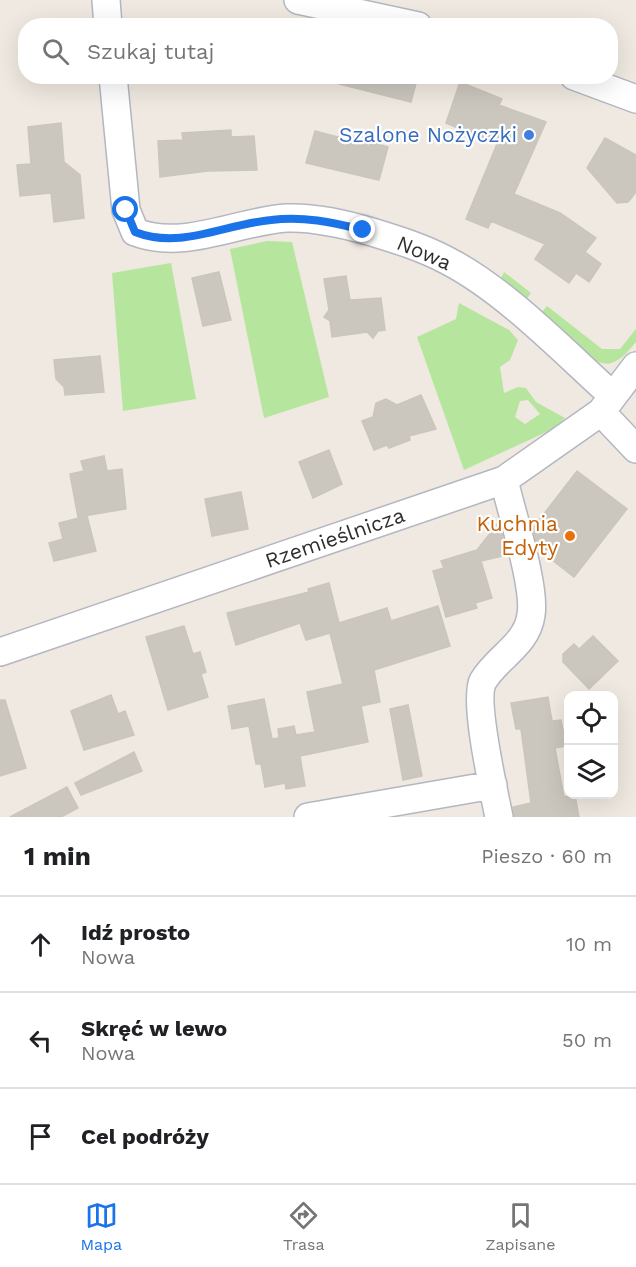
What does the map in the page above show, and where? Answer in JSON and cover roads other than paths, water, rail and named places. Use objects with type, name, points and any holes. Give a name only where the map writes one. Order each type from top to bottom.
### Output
[{"type":"street","points":[[106,0],[107,18]]},
{"type":"street","points":[[298,0],[381,18]]},
{"type":"street","name":"Nowa","points":[[114,84],[126,210],[135,232],[163,239],[187,237],[253,222],[290,218],[332,222],[397,240],[450,261],[499,295],[607,404]]},
{"type":"street","points":[[596,84],[636,99]]},
{"type":"street","name":"Rzemieślnicza","points":[[0,652],[504,480],[607,404],[636,366]]},
{"type":"street","points":[[607,404],[636,449]]},
{"type":"street","points":[[499,817],[480,690],[483,681],[522,638],[532,614],[531,593],[504,480]]},
{"type":"street","points":[[308,817],[493,784]]},
{"type":"place","name":"Szalone Nożyczki","points":[[529,135]]},
{"type":"place","name":"Kuchnia Edyty","points":[[570,536]]}]
